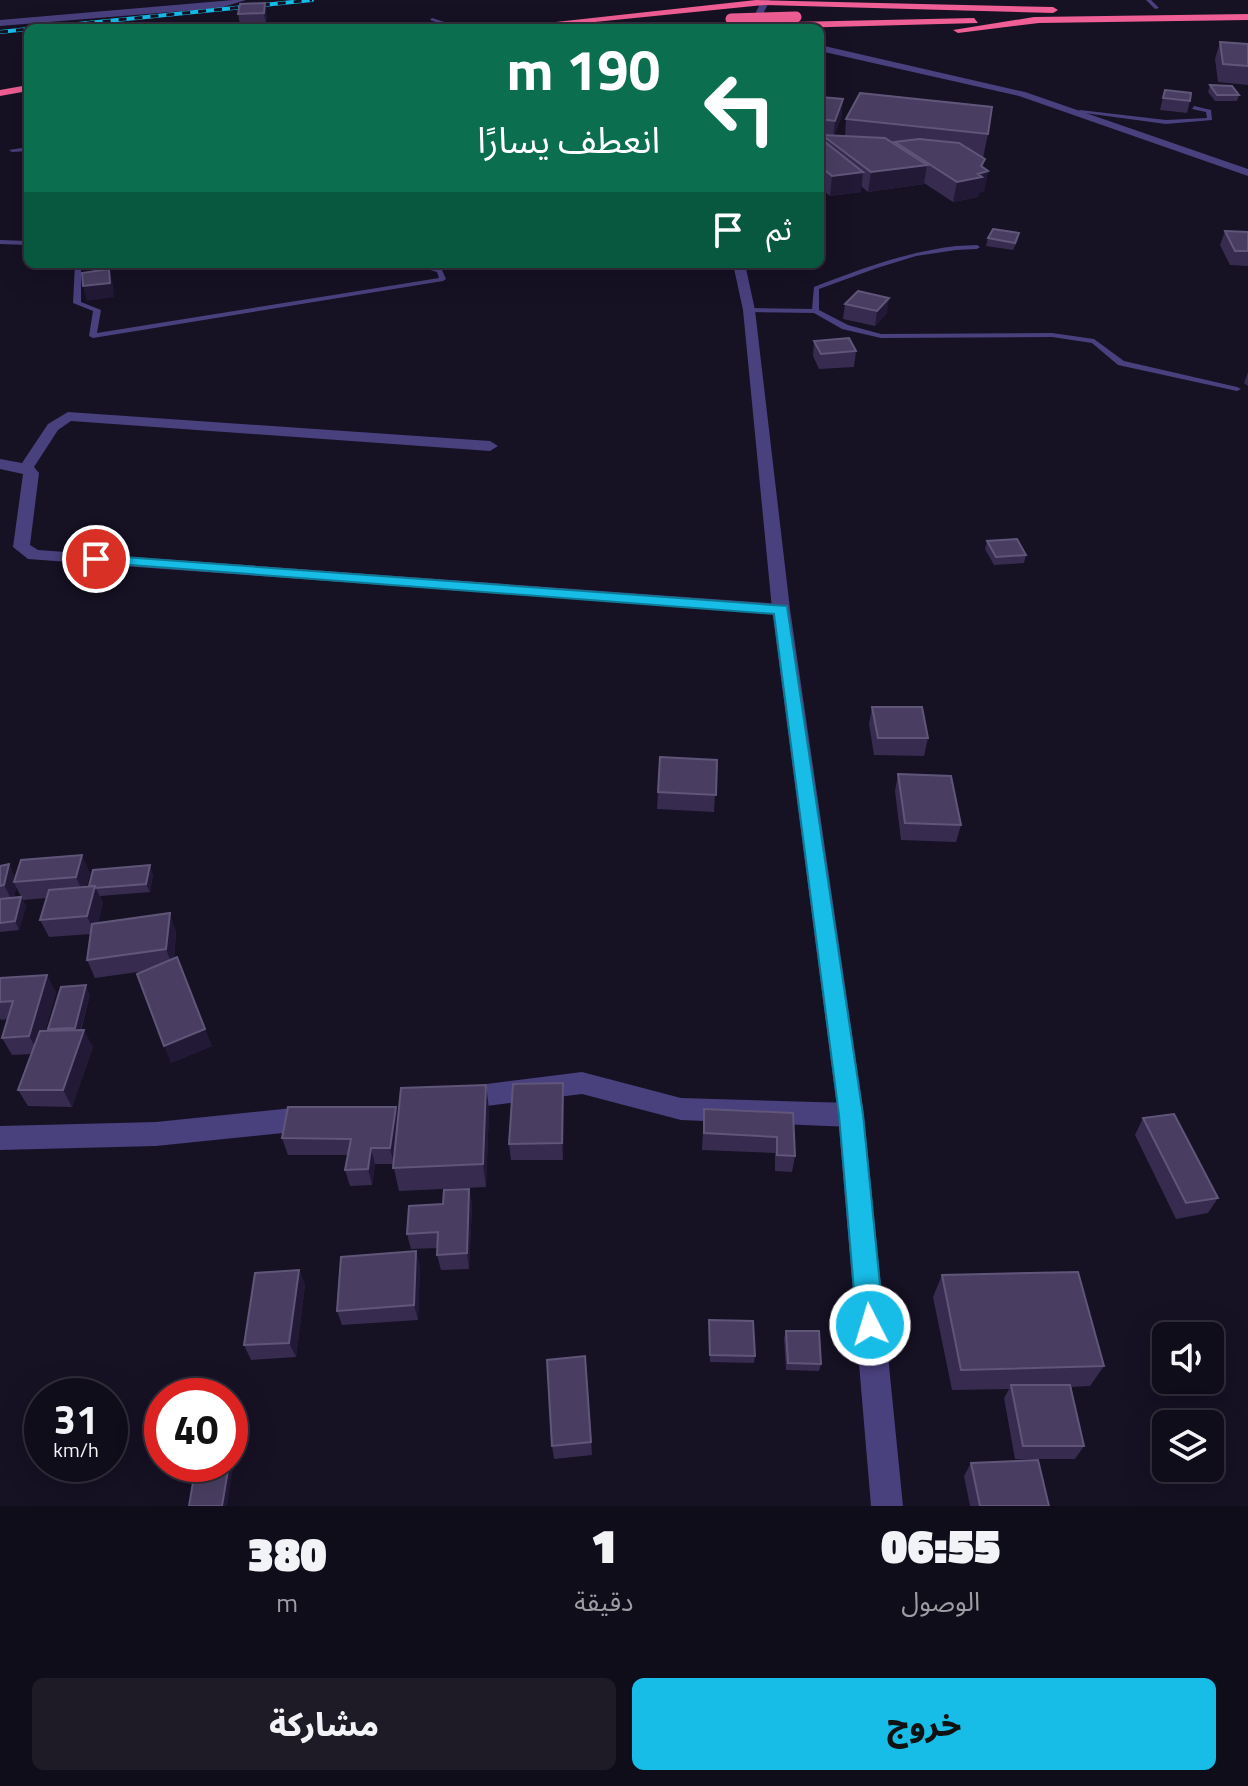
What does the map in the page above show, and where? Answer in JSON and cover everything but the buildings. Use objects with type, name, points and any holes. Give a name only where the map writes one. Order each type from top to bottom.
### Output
[{"type":"highway","points":[[544,24],[766,1],[1053,10]]},
{"type":"highway","points":[[748,24],[1053,10],[1248,6]]},
{"type":"highway","points":[[794,21],[1248,17]]},
{"type":"highway","points":[[824,38],[979,28],[1039,20]]},
{"type":"highway","points":[[0,93],[24,89]]},
{"type":"highway","points":[[0,101],[24,98]]},
{"type":"street","points":[[0,23],[220,6],[242,0]]},
{"type":"street","points":[[754,24],[766,1]]},
{"type":"street","points":[[824,49],[1022,94],[1248,173]]},
{"type":"street","points":[[740,268],[749,310],[781,609],[851,1115],[887,1506]]},
{"type":"street","points":[[26,468],[53,427],[68,416],[490,446]]},
{"type":"street","points":[[0,464],[26,468],[31,473],[21,547],[34,555],[781,609]]},
{"type":"street","points":[[441,1101],[582,1083],[681,1109],[851,1115]]},
{"type":"street","points":[[0,1138],[78,1139],[226,1130],[332,1115]]},
{"type":"lane","points":[[1148,0],[1157,8]]},
{"type":"lane","points":[[432,19],[446,24]]},
{"type":"lane","points":[[270,23],[307,24]]},
{"type":"lane","points":[[1080,112],[1166,122],[1210,119],[1209,111],[1194,108]]},
{"type":"lane","points":[[12,150],[24,149]]},
{"type":"lane","points":[[0,242],[24,243]]},
{"type":"lane","points":[[815,311],[816,288],[885,263],[946,246],[977,247]]},
{"type":"lane","points":[[78,268],[77,303],[97,310],[93,336],[443,279],[440,271],[428,268]]},
{"type":"lane","points":[[749,310],[815,311],[845,327],[881,336],[1052,335],[1094,341],[1121,363],[1237,389]]},
{"type":"railway","points":[[78,24],[312,0]]},
{"type":"railway","points":[[0,32],[24,29]]},
{"type":"route","points":[[96,559],[781,609],[851,1115],[870,1325]]}]
